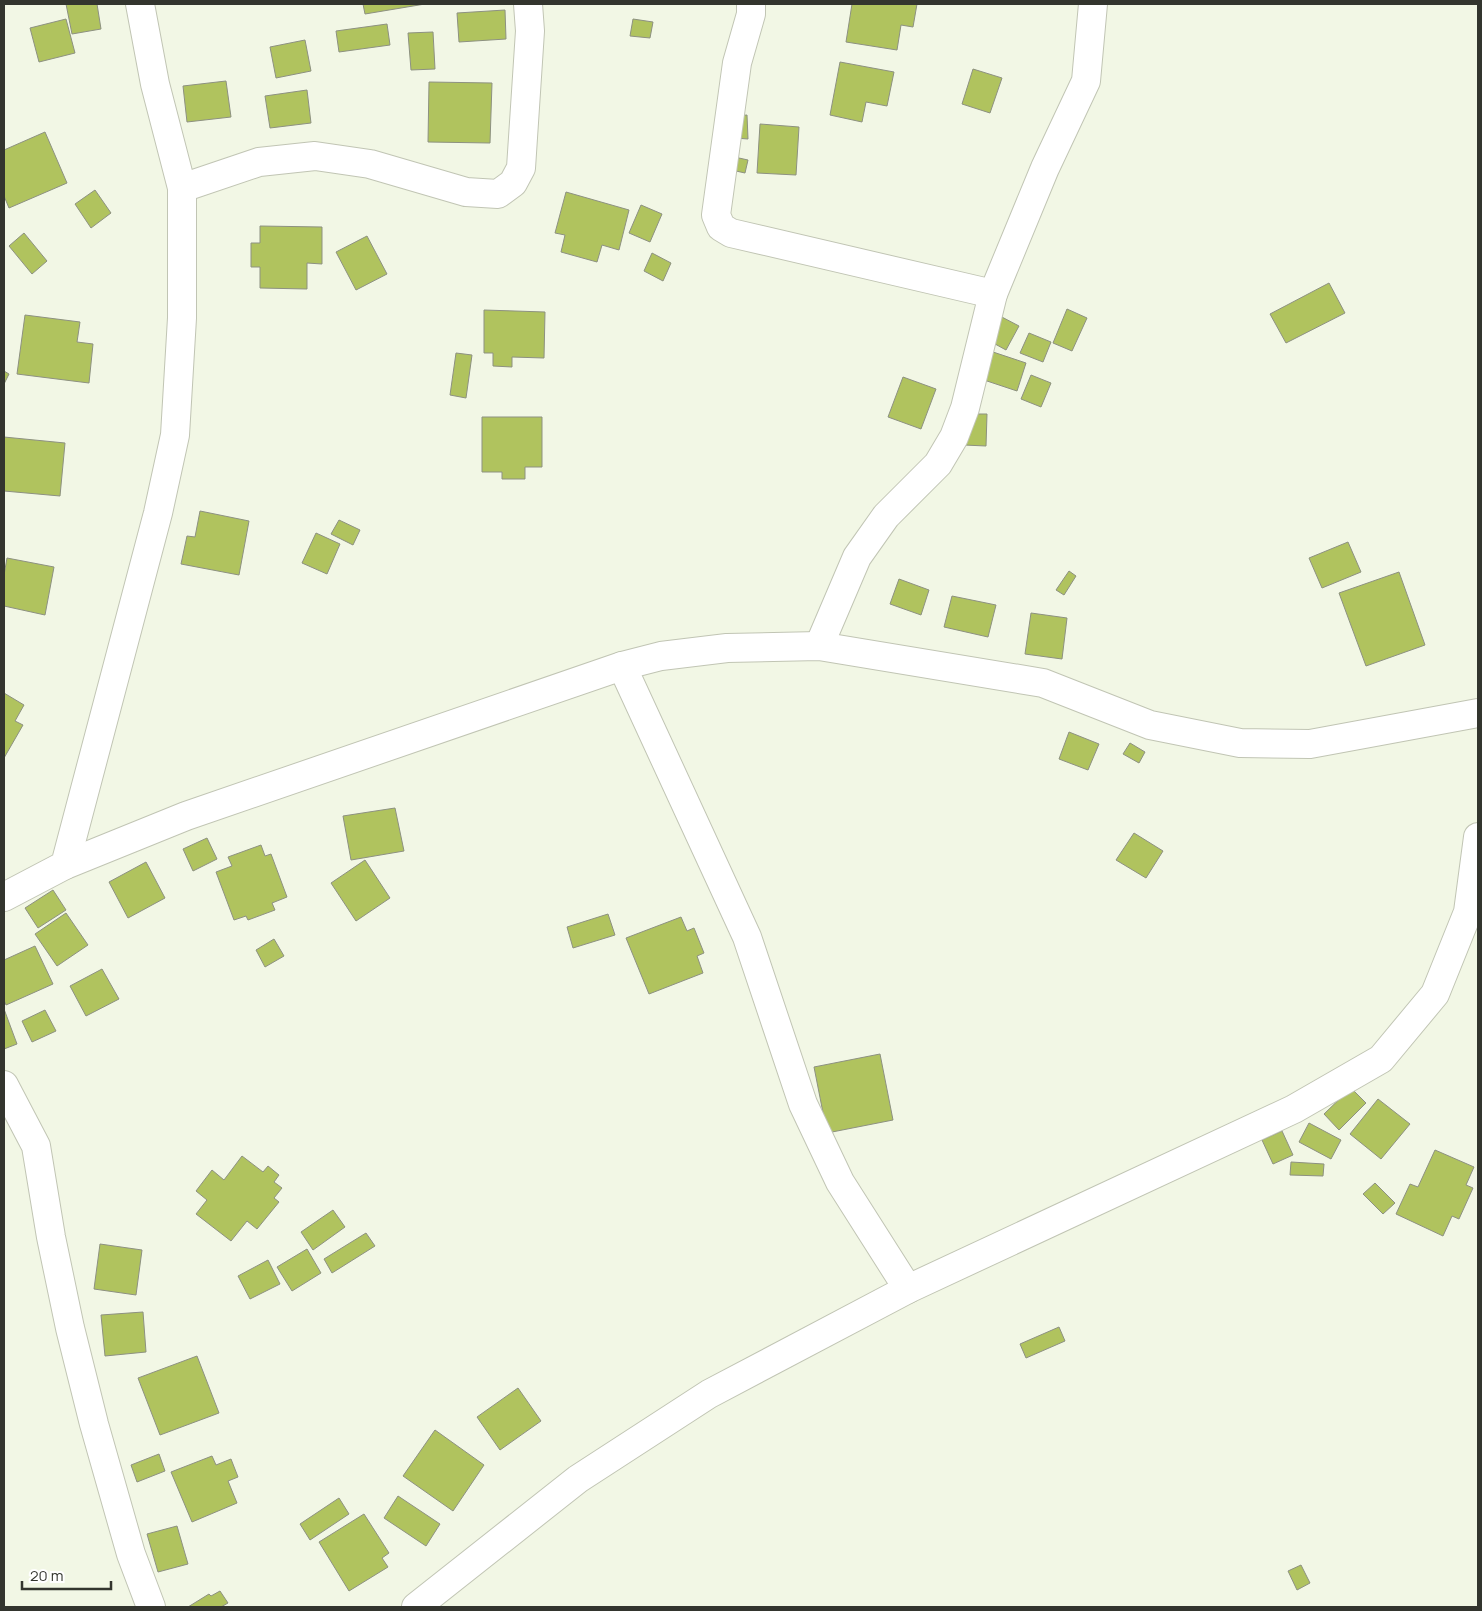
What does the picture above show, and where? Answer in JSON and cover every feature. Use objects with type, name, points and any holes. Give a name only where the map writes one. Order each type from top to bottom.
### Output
[{"type":"street","points":[[65,865],[158,513],[175,435],[182,318],[182,188],[155,84],[140,4]]},
{"type":"street","points":[[182,188],[259,162],[315,156],[370,164],[466,192],[498,194],[513,183],[521,168],[530,31],[528,4]]},
{"type":"street","points":[[752,4],[737,64],[717,206],[716,215],[721,226],[731,233],[993,294]]},
{"type":"street","points":[[818,646],[857,557],[886,516],[938,464],[954,437],[965,408],[993,294],[1045,168],[1086,81],[1093,4]]},
{"type":"street","points":[[4,897],[65,865],[186,816],[622,666],[661,656],[727,648],[818,646],[1044,684],[1150,725],[1240,744],[1310,744],[1478,713]]},
{"type":"street","points":[[622,666],[747,938],[804,1104],[840,1182],[908,1289]]},
{"type":"street","points":[[416,1607],[578,1479],[709,1394],[908,1289],[1294,1109],[1381,1059],[1435,994],[1468,912],[1478,837]]},
{"type":"street","points":[[4,1085],[36,1146],[51,1237],[72,1338],[131,1554],[151,1607]]},
{"type":"building","points":[[66,4],[97,4],[101,29],[72,34]]},
{"type":"building","points":[[363,4],[425,4],[365,14]]},
{"type":"building","points":[[852,4],[917,4],[913,27],[901,25],[897,50],[846,42]]},
{"type":"building","points":[[505,10],[506,39],[459,42],[457,13]]},
{"type":"building","points":[[66,19],[75,53],[39,62],[30,28]]},
{"type":"building","points":[[633,19],[653,22],[650,38],[630,36]]},
{"type":"building","points":[[387,24],[390,45],[339,52],[336,31]]},
{"type":"building","points":[[433,32],[435,69],[411,70],[408,33]]},
{"type":"building","points":[[305,40],[311,71],[276,78],[270,47]]},
{"type":"building","points":[[840,62],[894,72],[887,106],[866,102],[862,122],[830,115]]},
{"type":"building","points":[[973,69],[1002,78],[990,113],[962,104]]},
{"type":"building","points":[[226,81],[231,117],[187,122],[183,86]]},
{"type":"building","points":[[429,82],[492,83],[490,143],[428,142]]},
{"type":"building","points":[[307,90],[311,123],[270,128],[265,96]]},
{"type":"building","points":[[747,115],[748,139],[735,138],[735,116]]},
{"type":"building","points":[[760,124],[799,127],[796,175],[757,173]]},
{"type":"building","points":[[45,132],[67,183],[9,208],[4,196],[4,150]]},
{"type":"building","points":[[730,156],[748,160],[745,173],[727,169]]},
{"type":"building","points":[[95,190],[111,213],[91,228],[75,204]]},
{"type":"building","points":[[566,192],[629,210],[619,250],[602,245],[597,262],[561,252],[565,235],[555,233]]},
{"type":"building","points":[[641,205],[662,214],[650,242],[629,233]]},
{"type":"building","points":[[260,226],[322,227],[322,264],[307,263],[307,289],[260,288],[260,267],[251,267],[251,243],[260,243]]},
{"type":"building","points":[[24,233],[47,261],[32,274],[9,246]]},
{"type":"building","points":[[367,236],[387,274],[356,290],[336,252]]},
{"type":"building","points":[[652,253],[671,263],[663,281],[644,271]]},
{"type":"building","points":[[1329,283],[1345,313],[1286,343],[1270,314]]},
{"type":"building","points":[[1067,309],[1087,318],[1072,351],[1053,343]]},
{"type":"building","points":[[484,310],[545,312],[544,358],[512,357],[512,367],[493,366],[493,353],[484,353]]},
{"type":"building","points":[[25,315],[80,322],[77,342],[93,344],[89,383],[17,374]]},
{"type":"building","points":[[998,315],[1019,326],[1006,350],[986,339]]},
{"type":"building","points":[[1029,333],[1051,342],[1043,362],[1020,353]]},
{"type":"building","points":[[987,350],[1026,363],[1017,391],[978,378]]},
{"type":"building","points":[[456,353],[472,355],[466,398],[450,395]]},
{"type":"building","points":[[4,371],[9,374],[4,384]]},
{"type":"building","points":[[1031,375],[1051,383],[1041,407],[1021,399]]},
{"type":"building","points":[[903,377],[936,389],[921,429],[888,417]]},
{"type":"building","points":[[964,414],[987,414],[986,446],[964,445]]},
{"type":"building","points":[[482,417],[542,417],[542,467],[525,467],[525,479],[502,479],[502,472],[482,472]]},
{"type":"building","points":[[4,437],[65,443],[60,496],[4,491]]},
{"type":"building","points":[[200,511],[249,521],[239,575],[181,564],[187,536],[195,537]]},
{"type":"building","points":[[339,520],[360,530],[353,545],[331,534]]},
{"type":"building","points":[[316,533],[340,544],[327,574],[302,563]]},
{"type":"building","points":[[1348,542],[1361,572],[1322,588],[1309,558]]},
{"type":"building","points":[[7,558],[54,567],[45,615],[4,606],[4,575]]},
{"type":"building","points":[[1069,571],[1076,576],[1064,595],[1056,590]]},
{"type":"building","points":[[1399,572],[1425,645],[1366,666],[1339,593]]},
{"type":"building","points":[[899,579],[929,590],[921,615],[890,604]]},
{"type":"building","points":[[952,596],[996,605],[988,637],[944,627]]},
{"type":"building","points":[[1031,613],[1067,618],[1062,659],[1025,654]]},
{"type":"building","points":[[4,693],[24,705],[15,721],[23,725],[4,758]]},
{"type":"building","points":[[1069,732],[1099,744],[1088,770],[1059,759]]},
{"type":"building","points":[[1130,743],[1145,752],[1139,763],[1123,754]]},
{"type":"building","points":[[395,808],[404,851],[351,860],[343,816]]},
{"type":"building","points":[[1134,833],[1163,851],[1146,878],[1116,860]]},
{"type":"building","points":[[207,838],[217,859],[193,871],[183,849]]},
{"type":"building","points":[[261,845],[265,856],[271,854],[287,897],[272,903],[275,910],[248,920],[246,916],[234,920],[216,872],[232,866],[228,857]]},
{"type":"building","points":[[365,860],[390,898],[356,921],[331,883]]},
{"type":"building","points":[[146,862],[165,898],[128,918],[109,882]]},
{"type":"building","points":[[53,890],[66,910],[38,928],[25,908]]},
{"type":"building","points":[[66,913],[88,945],[57,966],[35,934]]},
{"type":"building","points":[[608,914],[615,935],[573,948],[567,927]]},
{"type":"building","points":[[681,917],[687,931],[694,928],[704,953],[697,956],[703,973],[649,994],[626,938]]},
{"type":"building","points":[[274,939],[284,956],[265,967],[256,950]]},
{"type":"building","points":[[35,946],[53,984],[6,1005],[4,1000],[4,960]]},
{"type":"building","points":[[102,969],[119,999],[86,1016],[70,986]]},
{"type":"building","points":[[4,1009],[17,1044],[4,1049]]},
{"type":"building","points":[[45,1010],[56,1031],[32,1042],[22,1021]]},
{"type":"building","points":[[880,1054],[893,1120],[827,1133],[814,1067]]},
{"type":"building","points":[[1351,1088],[1366,1103],[1339,1130],[1324,1114]]},
{"type":"building","points":[[1378,1099],[1410,1124],[1381,1159],[1350,1134]]},
{"type":"building","points":[[1309,1123],[1341,1140],[1331,1159],[1299,1142]]},
{"type":"building","points":[[1282,1131],[1293,1155],[1273,1164],[1262,1140]]},
{"type":"building","points":[[1435,1150],[1474,1167],[1466,1185],[1473,1188],[1459,1219],[1452,1216],[1443,1236],[1396,1214],[1410,1184],[1418,1187]]},
{"type":"building","points":[[242,1156],[263,1172],[268,1166],[279,1175],[274,1182],[282,1188],[274,1198],[279,1202],[257,1229],[247,1221],[231,1241],[196,1214],[207,1200],[196,1191],[212,1170],[224,1180]]},
{"type":"building","points":[[1291,1162],[1324,1164],[1323,1176],[1290,1175]]},
{"type":"building","points":[[1375,1183],[1395,1203],[1383,1214],[1363,1194]]},
{"type":"building","points":[[333,1210],[345,1227],[313,1250],[301,1232]]},
{"type":"building","points":[[366,1233],[375,1246],[332,1273],[324,1259]]},
{"type":"building","points":[[100,1244],[142,1250],[136,1295],[94,1289]]},
{"type":"building","points":[[307,1249],[321,1273],[292,1291],[277,1267]]},
{"type":"building","points":[[268,1260],[280,1284],[250,1299],[238,1276]]},
{"type":"building","points":[[143,1312],[146,1352],[105,1356],[101,1315]]},
{"type":"building","points":[[1059,1327],[1065,1341],[1026,1358],[1020,1344]]},
{"type":"building","points":[[197,1356],[219,1413],[160,1435],[138,1378]]},
{"type":"building","points":[[518,1388],[541,1421],[500,1450],[477,1417]]},
{"type":"building","points":[[435,1430],[484,1465],[453,1511],[403,1476]]},
{"type":"building","points":[[159,1454],[165,1471],[137,1482],[131,1465]]},
{"type":"building","points":[[212,1456],[216,1465],[231,1459],[238,1477],[228,1481],[237,1503],[192,1522],[171,1472]]},
{"type":"building","points":[[398,1496],[440,1524],[426,1546],[384,1518]]},
{"type":"building","points":[[339,1498],[349,1514],[310,1540],[300,1524]]},
{"type":"building","points":[[364,1514],[389,1553],[382,1558],[388,1567],[349,1591],[319,1542]]},
{"type":"building","points":[[177,1526],[188,1564],[158,1572],[147,1534]]},
{"type":"building","points":[[1301,1565],[1310,1583],[1297,1590],[1288,1571]]},
{"type":"building","points":[[220,1591],[228,1603],[221,1607],[188,1607],[209,1594],[211,1596]]}]
